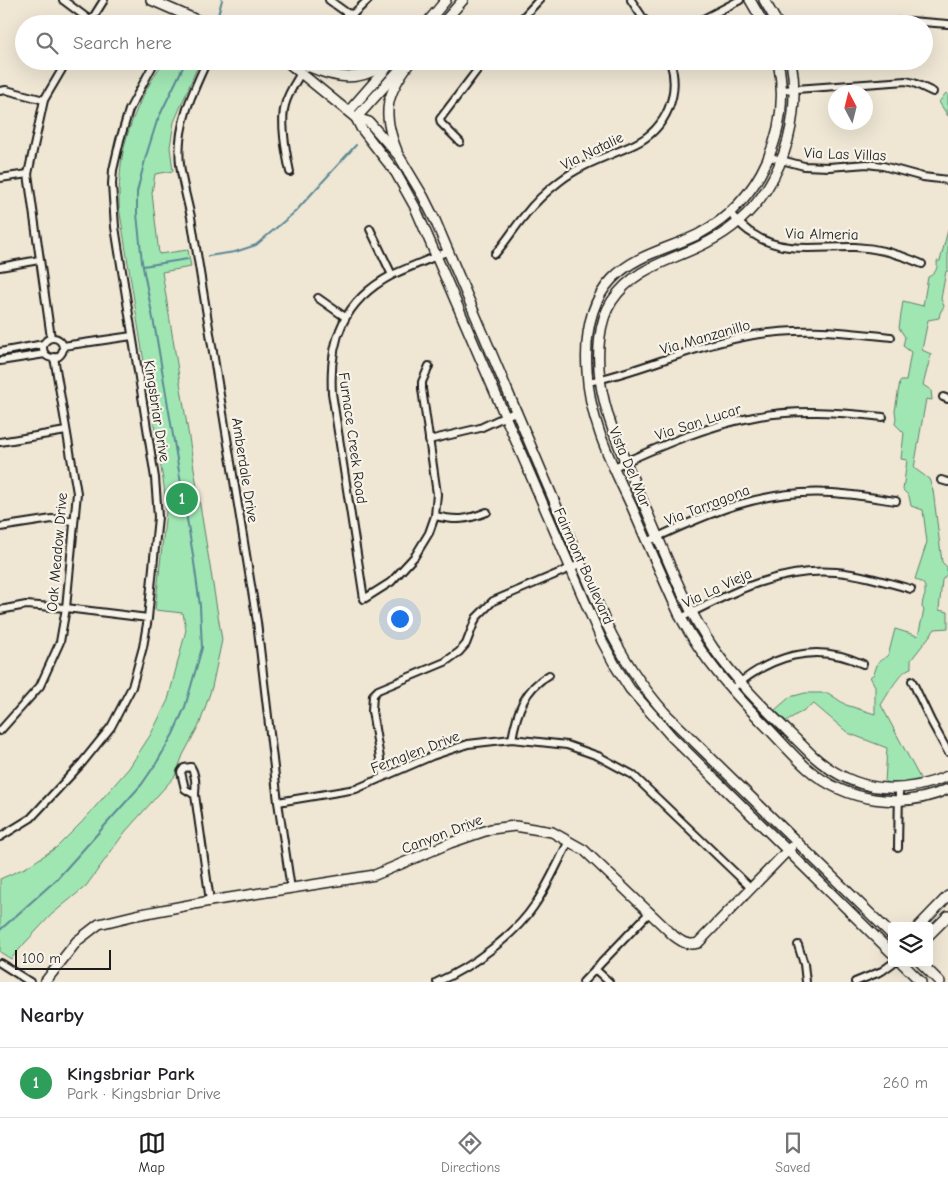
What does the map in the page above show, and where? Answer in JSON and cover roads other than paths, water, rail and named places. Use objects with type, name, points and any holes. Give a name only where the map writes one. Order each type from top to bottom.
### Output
[{"type":"street","points":[[63,0],[81,15]]},
{"type":"street","points":[[96,15],[104,0]]},
{"type":"street","points":[[151,0],[185,15]]},
{"type":"street","points":[[329,0],[347,13],[353,14],[368,0]]},
{"type":"street","points":[[434,15],[446,0]]},
{"type":"street","points":[[450,15],[463,0]]},
{"type":"street","points":[[527,15],[539,0]]},
{"type":"street","points":[[631,0],[641,15]]},
{"type":"street","points":[[711,15],[740,0]]},
{"type":"street","points":[[750,0],[759,15]]},
{"type":"street","points":[[764,0],[773,15]]},
{"type":"street","points":[[933,23],[948,24]]},
{"type":"street","points":[[51,338],[28,174],[44,100],[62,70]]},
{"type":"street","name":"Kingsbriar Drive","points":[[0,837],[31,818],[82,763],[111,727],[132,687],[143,648],[148,618],[158,517],[152,454],[115,227],[113,170],[129,110],[150,70]]},
{"type":"street","name":"Amberdale Drive","points":[[203,70],[192,93],[181,128],[180,163],[191,217],[257,622],[260,662],[278,802],[292,888]]},
{"type":"street","name":"Fairmont Boulevard","points":[[298,70],[356,118],[361,128],[385,158],[406,191],[437,256],[602,641],[630,689],[672,737],[888,949]]},
{"type":"street","points":[[317,70],[341,77],[353,77],[375,70]]},
{"type":"street","points":[[349,111],[385,70]]},
{"type":"street","points":[[356,118],[401,70]]},
{"type":"street","points":[[399,156],[389,130],[387,110],[393,89],[404,70]]},
{"type":"street","points":[[460,142],[441,123],[440,118],[477,70]]},
{"type":"street","name":"Via Natalie","points":[[495,254],[533,206],[562,179],[599,158],[635,144],[658,127],[666,115],[673,97],[674,80],[672,70]]},
{"type":"street","name":"Vista Del Mar","points":[[779,70],[782,90],[779,123],[770,157],[755,182],[730,213],[696,235],[632,262],[611,280],[593,311],[587,346],[588,382],[596,422],[681,618],[705,659],[731,690],[798,759],[818,777],[841,790],[868,798],[899,801],[930,796],[948,789]]},
{"type":"street","name":"Vista Del Mar","points":[[792,70],[794,106],[791,131],[781,161],[762,195],[738,222],[709,242],[641,272],[622,288],[610,303],[604,317],[599,350],[600,380],[607,415],[692,613],[715,651],[740,682],[812,756],[834,772],[860,784],[886,789],[899,789],[919,786],[948,776]]},
{"type":"street","points":[[290,172],[283,120],[284,106],[288,94],[301,72]]},
{"type":"street","points":[[782,90],[906,82],[914,83],[933,92]]},
{"type":"street","points":[[0,91],[6,90],[44,100]]},
{"type":"street","name":"Fairmont Boulevard","points":[[356,118],[369,122],[399,156],[423,196],[449,251],[580,564],[620,652],[645,690],[666,714],[888,931]]},
{"type":"street","name":"Via Las Villas","points":[[770,157],[781,161],[817,167],[876,165],[923,177],[948,180]]},
{"type":"street","points":[[0,178],[28,174]]},
{"type":"street","name":"Via Almeria","points":[[730,213],[753,235],[773,244],[800,248],[840,246],[873,248],[906,257],[922,264]]},
{"type":"street","points":[[370,229],[392,275]]},
{"type":"street","name":"Furnace Creek Road","points":[[435,516],[429,534],[415,556],[391,582],[364,599],[330,370],[334,348],[346,316],[356,303],[392,275],[449,251]]},
{"type":"street","points":[[0,267],[39,260]]},
{"type":"street","points":[[318,298],[346,316]]},
{"type":"street","name":"Via Manzanillo","points":[[588,382],[638,370],[724,341],[771,332],[834,330],[891,337]]},
{"type":"street","points":[[63,346],[132,336]]},
{"type":"street","points":[[0,361],[45,354],[54,357],[61,353],[63,346],[59,340],[51,338],[46,340],[44,344],[45,354]]},
{"type":"street","points":[[0,352],[44,344]]},
{"type":"street","name":"Oak Meadow Drive","points":[[0,731],[40,686],[60,642],[66,608],[77,493],[54,357]]},
{"type":"street","points":[[429,366],[422,382],[422,389],[438,494],[435,516],[452,520],[463,520],[487,512]]},
{"type":"street","points":[[429,440],[480,428],[516,411]]},
{"type":"street","name":"Via San Lucar","points":[[614,467],[704,430],[754,417],[802,412],[827,412],[883,417]]},
{"type":"street","points":[[0,442],[66,431]]},
{"type":"street","name":"Via Tarragona","points":[[647,542],[726,508],[771,496],[829,492],[896,501]]},
{"type":"street","points":[[0,527],[52,519],[74,521]]},
{"type":"street","points":[[383,776],[372,711],[373,695],[378,690],[445,662],[459,652],[466,644],[476,618],[493,601],[580,564]]},
{"type":"street","name":"Via La Vieja","points":[[681,618],[752,584],[795,574],[842,572],[910,589]]},
{"type":"street","points":[[0,610],[26,606],[66,608],[148,618]]},
{"type":"street","points":[[731,690],[764,666],[782,658],[802,654],[831,653],[851,658],[863,664]]},
{"type":"street","points":[[512,738],[517,715],[524,697],[539,681],[549,675]]},
{"type":"street","points":[[912,681],[948,752]]},
{"type":"street","name":"Fernglen Drive","points":[[278,802],[356,789],[432,756],[468,744],[512,738],[567,745],[598,756],[633,775],[750,887]]},
{"type":"street","points":[[898,848],[899,789]]},
{"type":"street","points":[[194,795],[210,901]]},
{"type":"street","name":"Canyon Drive","points":[[45,982],[77,941],[99,924],[210,901],[375,875],[450,843],[491,829],[515,826],[552,832],[584,850],[674,936],[683,943],[692,945],[698,943],[750,887],[796,842]]},
{"type":"street","points":[[437,982],[454,975],[474,962],[524,920],[535,905],[569,841]]},
{"type":"street","points":[[923,922],[948,896]]},
{"type":"street","points":[[583,982],[650,912]]},
{"type":"street","points":[[933,931],[948,916]]},
{"type":"street","points":[[798,945],[804,964],[806,982]]},
{"type":"street","points":[[0,963],[30,982]]},
{"type":"street","points":[[855,982],[888,967]]},
{"type":"street","points":[[906,967],[921,982]]},
{"type":"street","points":[[925,967],[940,982]]},
{"type":"street","points":[[595,969],[609,982]]},
{"type":"waterway","points":[[218,15],[222,0]]},
{"type":"waterway","points":[[0,930],[56,880],[142,784],[173,734],[185,707],[202,648],[200,606],[193,555],[142,262],[137,214],[137,192],[146,156],[157,121],[182,70]]},
{"type":"waterway","points":[[208,256],[235,252],[256,245],[295,212],[356,145]]},
{"type":"waterway","points":[[143,266],[188,259]]},
{"type":"place","name":"Kingsbriar Park","points":[[182,499]]}]
